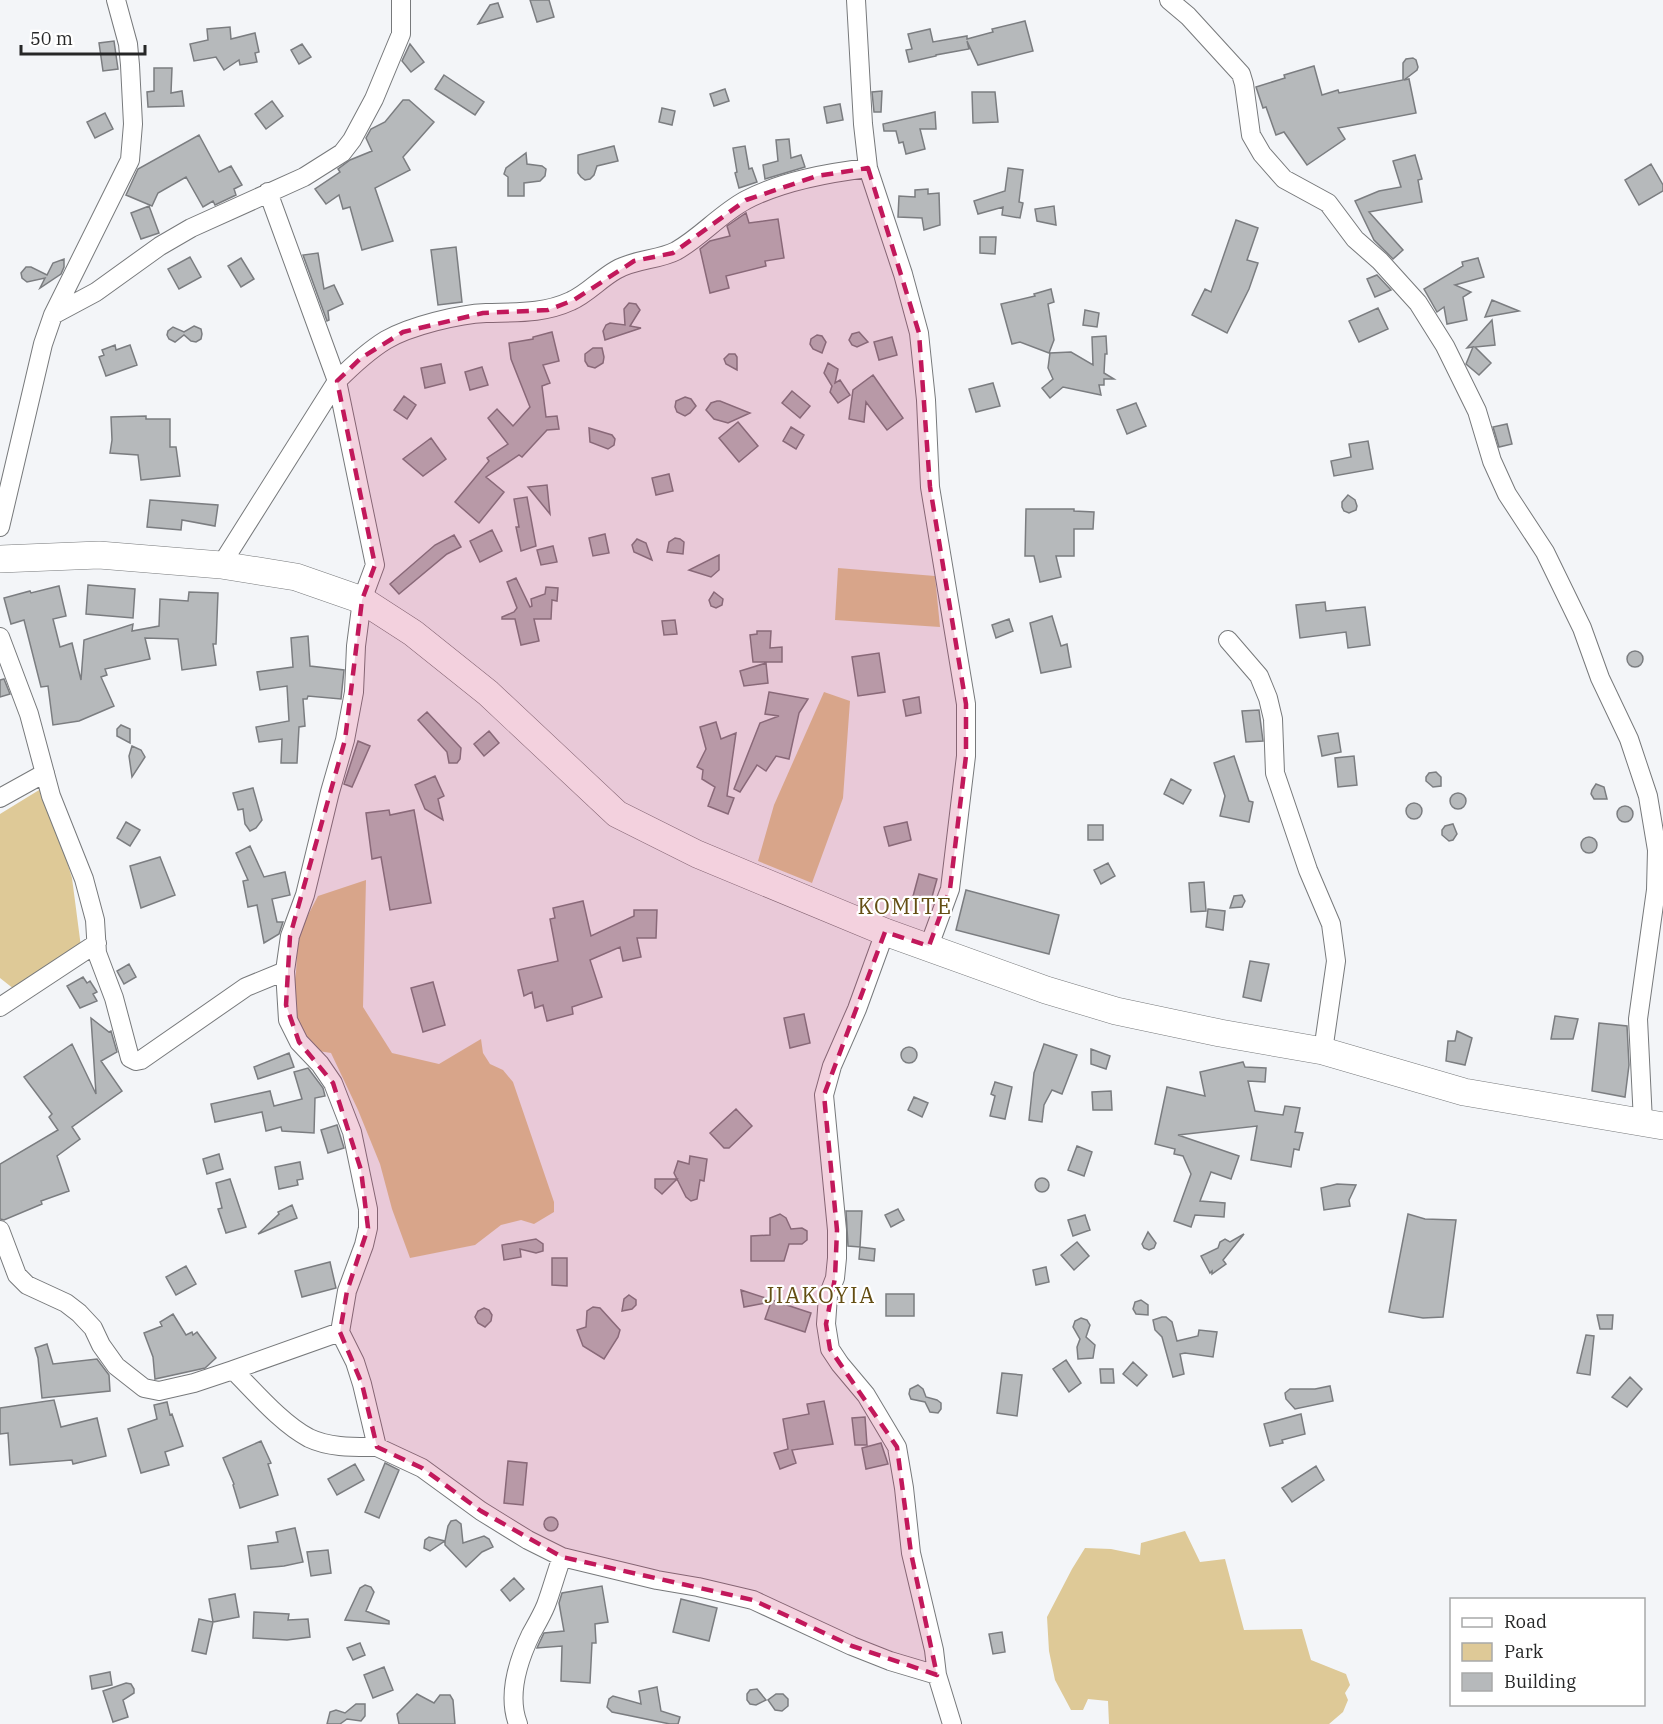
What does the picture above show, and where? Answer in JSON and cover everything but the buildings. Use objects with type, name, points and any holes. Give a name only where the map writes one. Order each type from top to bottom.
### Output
[{"type":"street","points":[[0,527],[43,344],[53,315],[130,160],[133,124],[130,65],[128,44],[116,0]]},
{"type":"street","points":[[53,315],[96,292],[160,246],[191,228],[304,177],[342,153],[352,140],[374,99],[401,34],[401,0]]},
{"type":"street","points":[[856,0],[863,124],[868,168],[903,274],[919,333],[926,400],[930,487],[966,704],[966,756],[950,889],[929,946]]},
{"type":"street","points":[[0,559],[99,555],[221,565],[296,577],[362,600],[413,633],[488,693],[617,814],[697,854],[885,932],[1046,990],[1116,1011],[1323,1052],[1464,1092],[1653,1124],[1638,1019],[1656,890],[1657,850],[1647,796],[1629,739],[1600,678],[1582,628],[1545,552],[1507,494],[1492,461],[1476,411],[1445,346],[1418,303],[1380,261],[1355,239],[1328,203],[1284,179],[1262,154],[1251,135],[1241,74],[1188,16],[1169,0]]},
{"type":"street","points":[[221,565],[337,381],[361,358],[386,340],[403,332],[483,313],[525,313],[548,310],[574,300],[615,270],[633,261],[673,253],[695,240],[717,219],[746,200],[780,186],[817,176],[868,168]]},
{"type":"street","points":[[268,192],[337,381],[375,565],[362,600],[356,646],[354,692],[345,740],[305,895],[290,936],[285,971],[288,1020],[299,1042],[320,1064],[333,1083],[352,1132],[368,1209],[368,1228],[347,1290],[340,1332],[355,1362],[377,1447]]},
{"type":"street","points":[[0,637],[29,714],[51,796],[84,879],[95,920],[97,953],[114,998],[130,1058],[141,1060],[246,987],[285,971]]},
{"type":"street","points":[[1228,640],[1258,676],[1268,698],[1273,719],[1275,772],[1308,870],[1331,924],[1336,961],[1323,1052]]},
{"type":"street","points":[[0,798],[45,773]]},
{"type":"street","points":[[885,932],[857,1009],[832,1066],[824,1095],[837,1230],[835,1278],[828,1296],[826,1324],[830,1349],[866,1395],[897,1447],[911,1553],[938,1675],[952,1724]]},
{"type":"street","points":[[0,1007],[97,943]]},
{"type":"street","points":[[0,1230],[17,1275],[27,1285],[66,1303],[79,1313],[93,1328],[101,1345],[116,1366],[144,1388],[159,1391],[233,1370],[340,1332]]},
{"type":"street","points":[[233,1370],[270,1406],[310,1438],[349,1447],[377,1447],[422,1468],[481,1511],[528,1540],[562,1557],[753,1600],[852,1646],[890,1661],[938,1675]]},
{"type":"street","points":[[518,1724],[513,1696],[517,1670],[530,1637],[546,1607],[562,1557]]},
{"type":"highlighted area","points":[[868,168],[919,333],[930,487],[966,704],[966,756],[950,889],[929,946],[885,932],[824,1095],[837,1230],[835,1278],[826,1324],[830,1349],[897,1447],[911,1553],[937,1675],[852,1646],[753,1600],[562,1557],[481,1511],[422,1468],[377,1447],[362,1384],[340,1332],[347,1291],[368,1228],[361,1170],[333,1083],[299,1042],[286,1005],[290,936],[345,740],[362,600],[375,565],[337,381],[361,358],[403,332],[483,313],[548,310],[574,300],[634,261],[673,253],[746,200],[817,176]]},
{"type":"green space","points":[[838,568],[935,576],[940,627],[835,620]]},
{"type":"green space","points":[[824,692],[850,701],[843,798],[812,883],[758,861],[774,805]]},
{"type":"green space","points":[[44,787],[72,878],[81,947],[19,993],[0,978],[0,814]]},
{"type":"green space","points":[[366,880],[363,1007],[392,1053],[439,1064],[481,1039],[483,1053],[490,1064],[503,1070],[513,1082],[554,1202],[554,1212],[534,1224],[521,1220],[501,1225],[475,1245],[410,1258],[392,1209],[380,1164],[331,1053],[306,1049],[290,1014],[298,934],[318,896]]},
{"type":"green space","points":[[1185,1531],[1200,1562],[1225,1559],[1244,1630],[1302,1629],[1311,1660],[1346,1674],[1350,1685],[1345,1693],[1348,1700],[1343,1712],[1329,1724],[1109,1724],[1108,1701],[1088,1699],[1083,1710],[1071,1710],[1055,1680],[1049,1651],[1047,1617],[1085,1548],[1111,1549],[1140,1555],[1141,1543]]},
{"type":"district","name":"KOMITE","points":[[905,905]]},
{"type":"district","name":"JIAKOYIA","points":[[820,1294]]}]
